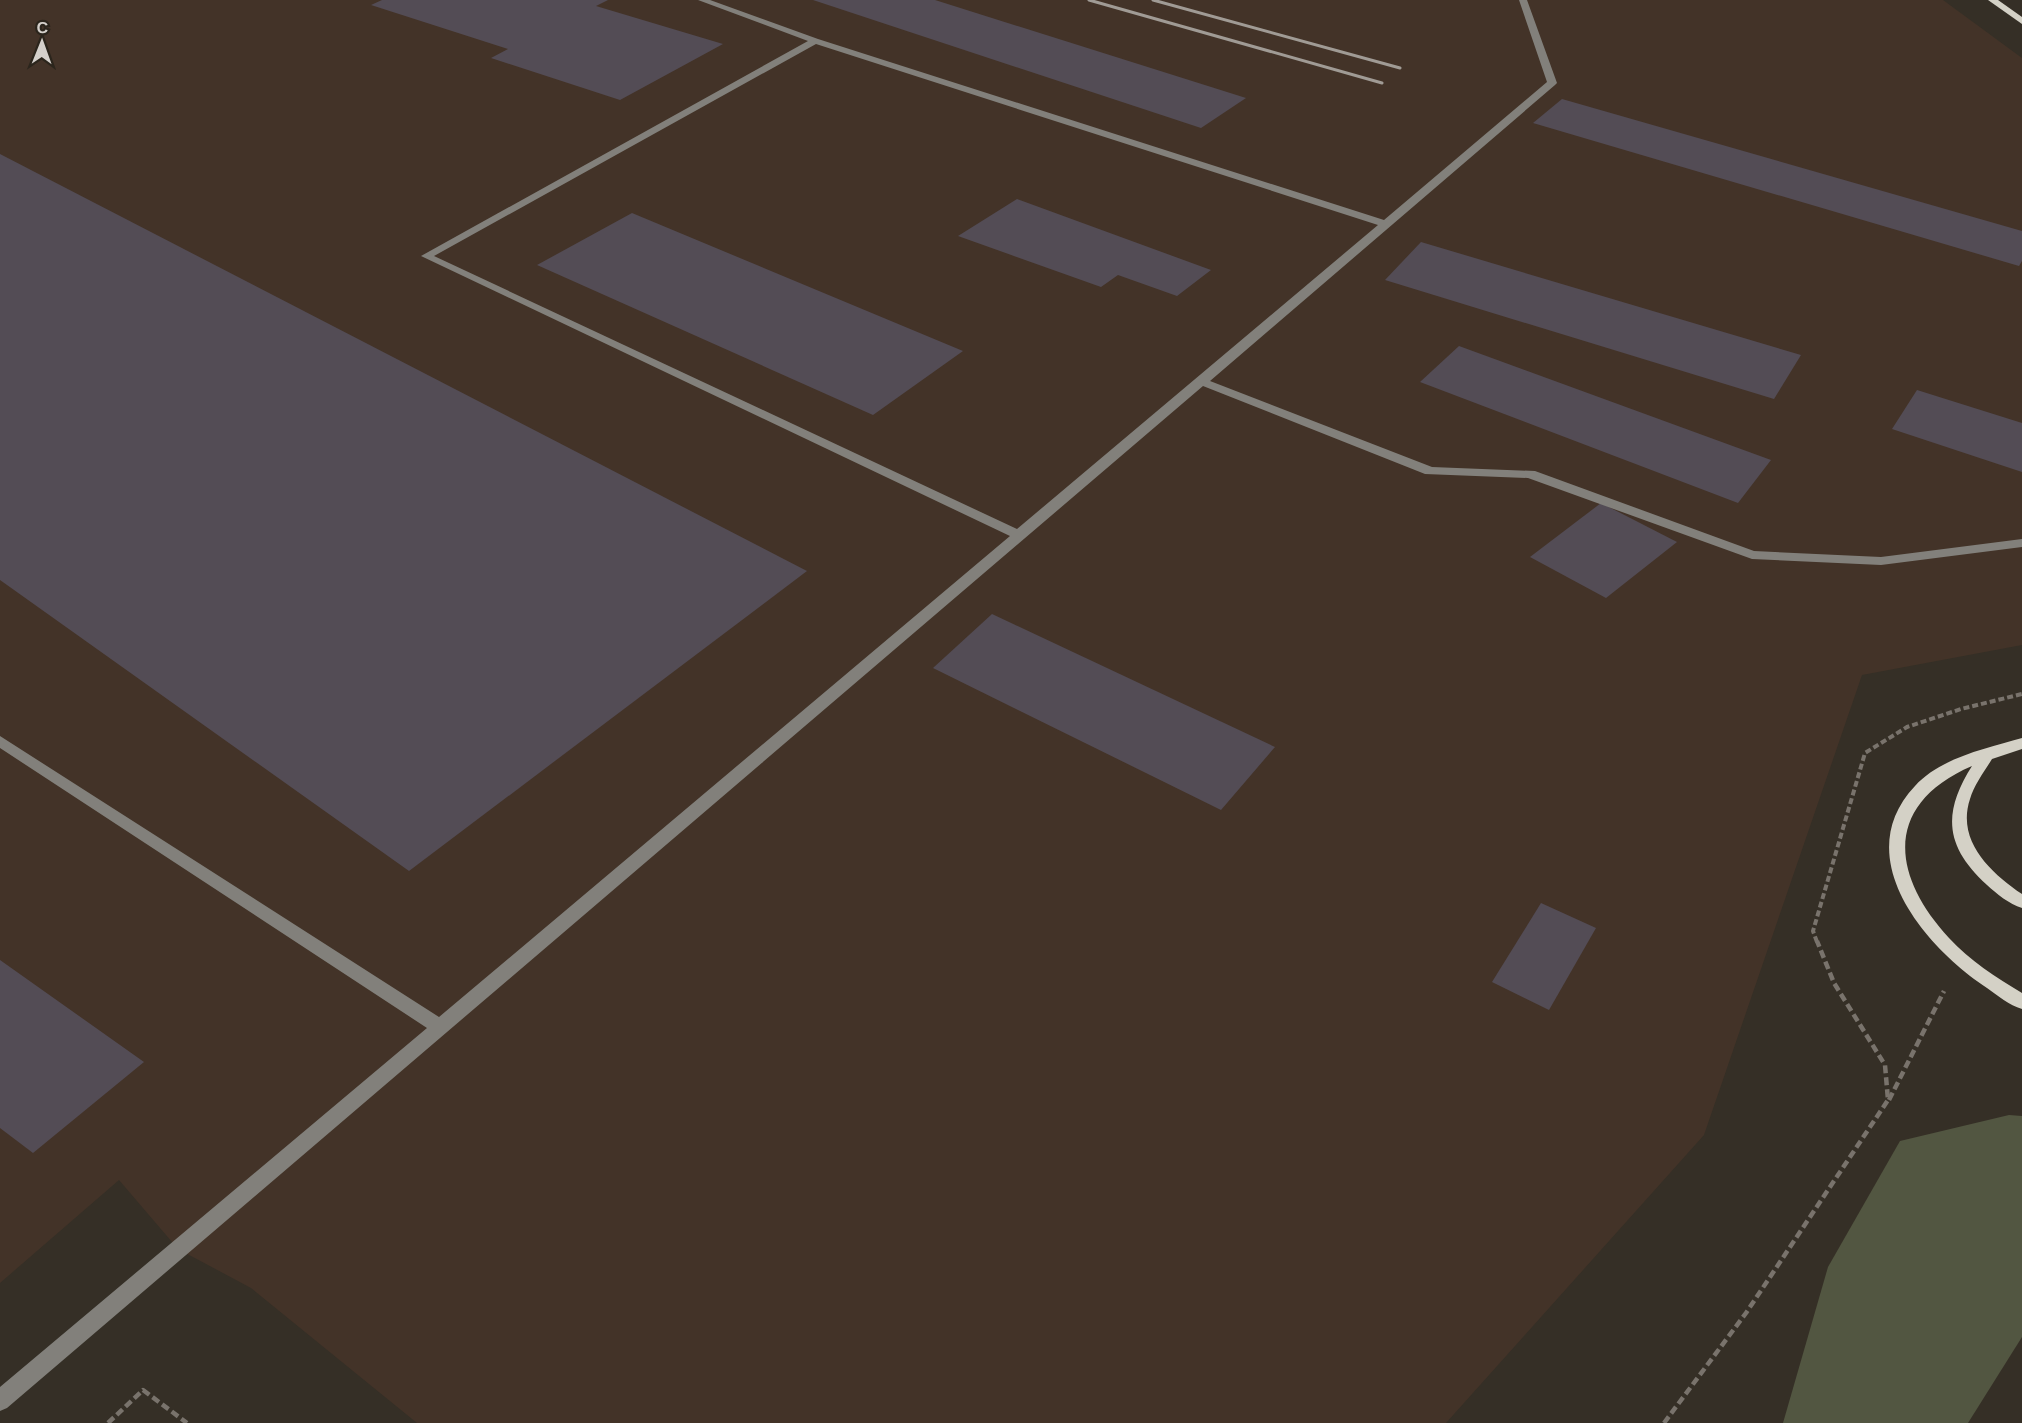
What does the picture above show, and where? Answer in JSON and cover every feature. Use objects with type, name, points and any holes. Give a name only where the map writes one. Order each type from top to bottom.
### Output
[{"type":"main road","points":[[1992,0],[2022,21]]},
{"type":"main road","points":[[2022,743],[1950,770],[1920,790],[1900,823],[1895,857],[1907,892],[1930,927],[1962,961],[2022,1002]]},
{"type":"main road","points":[[1986,756],[1960,805],[1960,836],[1972,860],[2001,889],[2022,902]]},
{"type":"street","points":[[702,0],[815,41],[1386,224]]},
{"type":"street","points":[[0,1401],[1552,83],[1523,0]]},
{"type":"street","points":[[815,41],[426,256],[1019,535]]},
{"type":"street","points":[[1200,381],[1430,471],[1530,474],[1752,555],[1881,561],[2022,543]]},
{"type":"street","points":[[0,741],[440,1027]]},
{"type":"path","points":[[1888,1100],[1885,1065],[1834,983],[1813,931],[1832,859],[1865,753],[1907,727],[1961,709],[2022,694]]},
{"type":"path","points":[[1664,1423],[1746,1313],[1888,1100],[1950,981]]},
{"type":"path","points":[[108,1423],[143,1390],[187,1423]]},
{"type":"shaded area","points":[[0,0],[1943,0],[2022,58],[2022,645],[1862,675],[1704,1135],[1446,1423],[417,1423],[251,1288],[178,1249],[119,1180],[0,1283]]},
{"type":"green space","points":[[2009,1115],[2022,1116],[2022,1337],[1968,1423],[1783,1423],[1828,1267],[1900,1141]]},
{"type":"building","points":[[382,0],[608,0],[596,6],[723,44],[620,100],[491,58],[508,49],[371,5]]},
{"type":"building","points":[[813,0],[935,0],[1246,98],[1201,128]]},
{"type":"building","points":[[1562,99],[2022,231],[2022,261],[2019,266],[1533,123]]},
{"type":"building","points":[[0,154],[807,571],[409,871],[0,580]]},
{"type":"building","points":[[1017,199],[1211,270],[1177,296],[1118,275],[1101,287],[958,236]]},
{"type":"building","points":[[632,213],[963,351],[873,415],[537,265]]},
{"type":"building","points":[[1421,242],[1801,355],[1774,399],[1385,280]]},
{"type":"building","points":[[1459,346],[1771,460],[1738,503],[1420,382]]},
{"type":"building","points":[[1917,390],[2022,423],[2022,472],[1892,429]]},
{"type":"building","points":[[1601,503],[1677,542],[1606,598],[1530,557]]},
{"type":"building","points":[[992,614],[1275,747],[1221,810],[933,668]]},
{"type":"building","points":[[1541,903],[1596,928],[1549,1010],[1492,982]]},
{"type":"building","points":[[0,960],[144,1062],[33,1153],[0,1128]]},
{"type":"railway","points":[[1089,0],[1382,83]]},
{"type":"railway","points":[[1153,0],[1400,68]]}]
